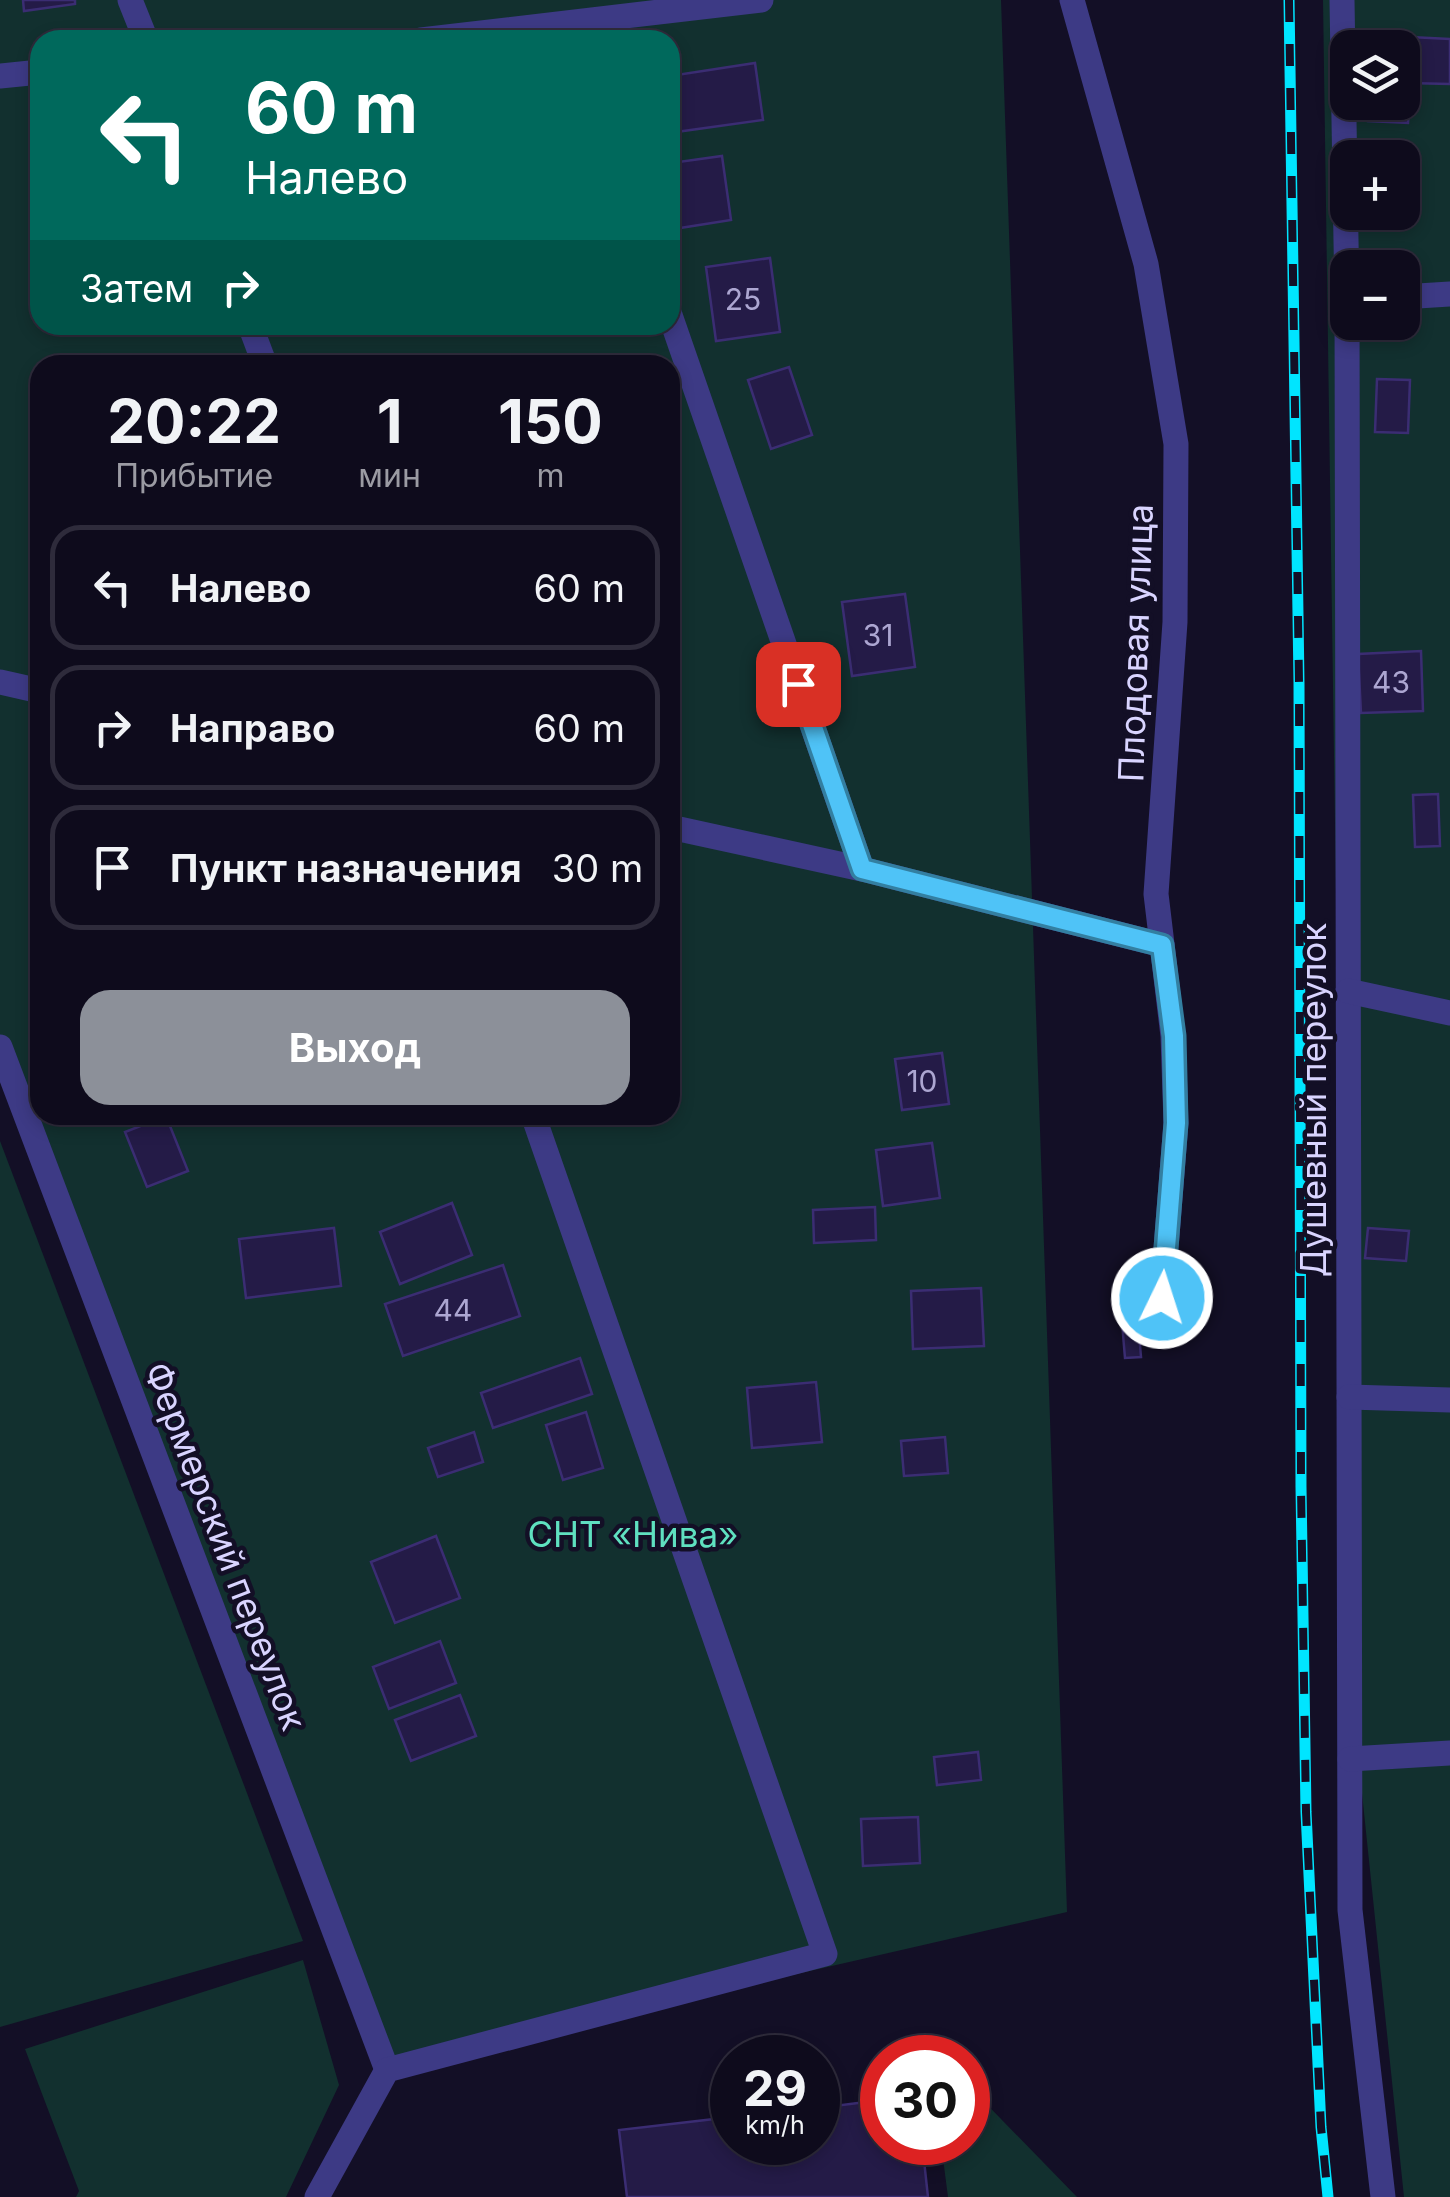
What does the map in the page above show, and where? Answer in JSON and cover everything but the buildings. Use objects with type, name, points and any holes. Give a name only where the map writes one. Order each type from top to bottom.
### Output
[{"type":"street","points":[[130,0],[142,30]]},
{"type":"street","points":[[498,30],[761,0]]},
{"type":"street","name":"Плодовая улица","points":[[1072,0],[1146,264],[1176,444],[1175,622],[1156,894],[1174,1036],[1176,1123],[1162,1298]]},
{"type":"street","name":"Душевный переулок","points":[[1342,0],[1346,250]]},
{"type":"street","points":[[0,76],[30,73]]},
{"type":"street","points":[[1420,296],[1450,294]]},
{"type":"street","points":[[677,335],[862,869]]},
{"type":"street","name":"Душевный переулок","points":[[1347,340],[1350,1910],[1384,2197]]},
{"type":"street","points":[[0,682],[30,689]]},
{"type":"street","points":[[680,830],[862,869],[1162,945]]},
{"type":"street","points":[[1348,990],[1450,1012]]},
{"type":"street","name":"Фермерский переулок","points":[[0,1046],[387,2070]]},
{"type":"street","points":[[318,2197],[387,2070],[824,1954],[536,1125]]},
{"type":"street","points":[[1349,1397],[1450,1400]]},
{"type":"street","points":[[1350,1759],[1450,1753]]},
{"type":"green space","name":"СНТ «Нива»","points":[[0,0],[1001,0],[1067,1912],[387,2068],[32,1125],[680,1125],[680,355],[30,355],[30,1121],[0,1041]]},
{"type":"green space","points":[[1323,0],[1450,0],[1450,2197],[1404,2197],[1347,1649]]},
{"type":"green space","points":[[0,1141],[303,1941],[0,2027]]},
{"type":"green space","points":[[303,1960],[339,2085],[286,2197],[76,2197],[79,2191],[25,2049]]},
{"type":"green space","points":[[990,2108],[1077,2197],[948,2197],[944,2165],[990,2165]]},
{"type":"railway","points":[[1289,0],[1299,683],[1306,1812],[1328,2197]]},
{"type":"route","points":[[798,684],[862,869],[1162,945],[1174,1036],[1176,1123],[1162,1298]]}]
